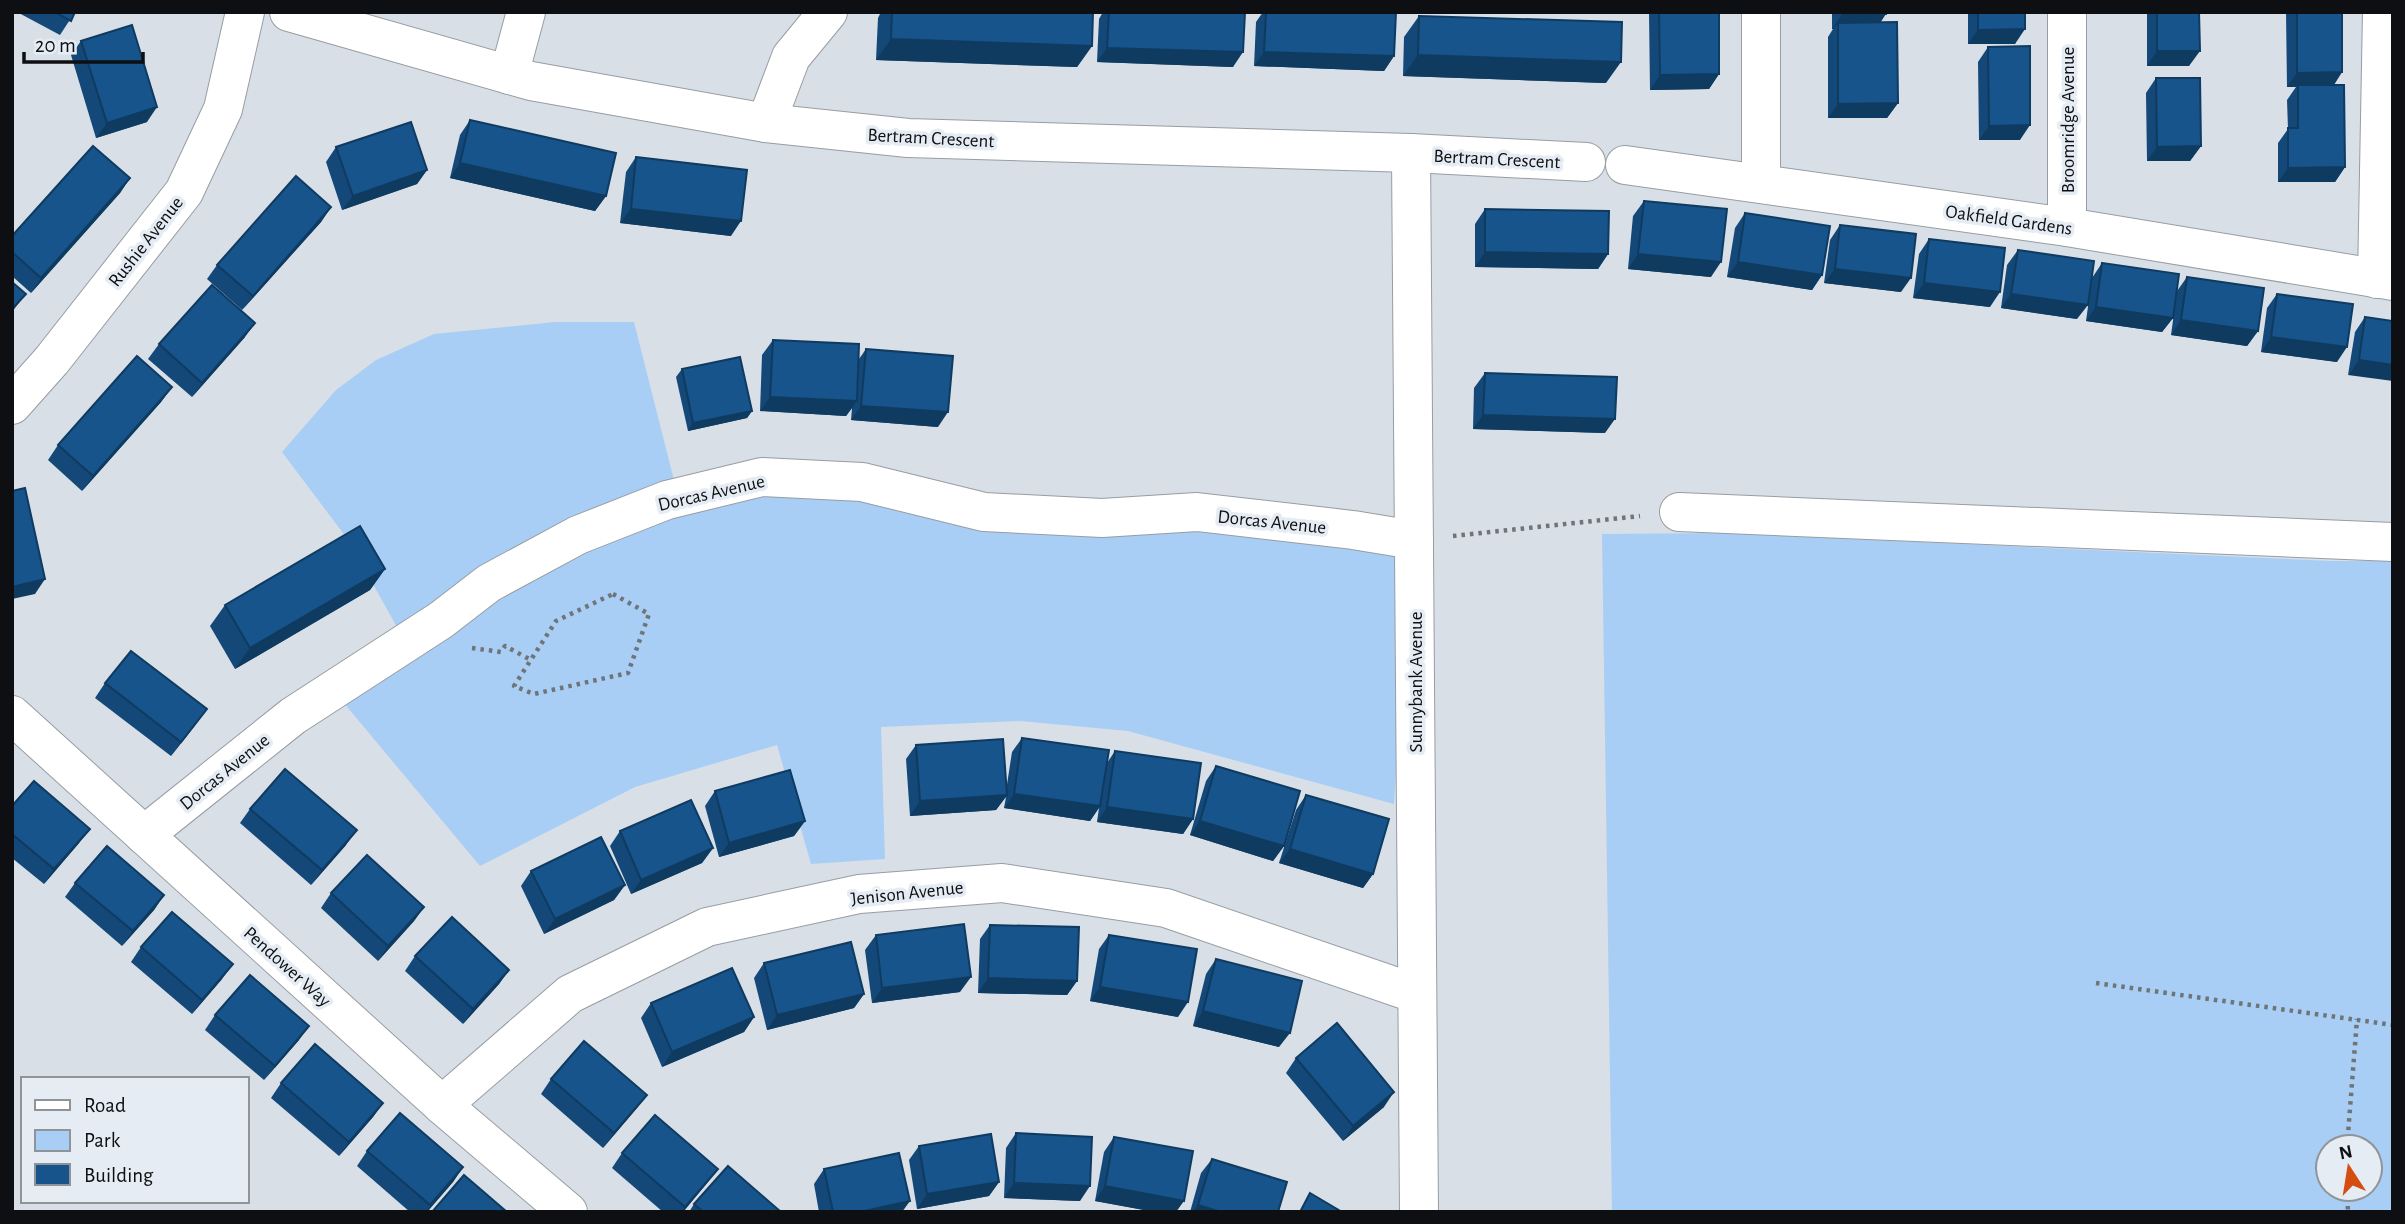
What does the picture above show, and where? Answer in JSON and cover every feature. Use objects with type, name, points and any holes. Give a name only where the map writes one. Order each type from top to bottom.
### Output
[{"type":"street","name":"Rushie Avenue","points":[[12,405],[52,360],[184,192],[223,109],[246,12]]},
{"type":"street","name":"Bertram Crescent","points":[[289,12],[509,75],[765,123],[908,138],[1410,153],[1586,162]]},
{"type":"street","points":[[509,75],[526,12]]},
{"type":"street","points":[[765,123],[791,57],[828,12]]},
{"type":"street","points":[[1761,12],[1761,183]]},
{"type":"street","name":"Broomridge Avenue","points":[[2067,12],[2067,227]]},
{"type":"street","points":[[2382,12],[2385,280]]},
{"type":"street","name":"Sunnybank Avenue","points":[[1410,153],[1419,1212]]},
{"type":"street","name":"Oakfield Gardens","points":[[1625,165],[2067,227],[2385,280]]},
{"type":"street","name":"Dorcas Avenue","points":[[144,835],[293,716],[433,625],[489,583],[578,535],[667,500],[762,477],[862,482],[985,512],[1102,519],[1197,512],[1353,530],[1414,540]]},
{"type":"street","points":[[1679,512],[2393,542]]},
{"type":"street","name":"Pendower Way","points":[[12,715],[442,1105],[568,1212]]},
{"type":"street","name":"Jenison Avenue","points":[[442,1105],[570,994],[707,927],[859,894],[1002,883],[1166,908],[1417,994]]},
{"type":"path","points":[[1414,540],[1679,512]]},
{"type":"path","points":[[613,594],[649,614],[628,673],[534,694],[514,685],[531,660],[555,621],[613,594]]},
{"type":"path","points":[[433,625],[445,645],[501,652],[505,646],[531,660]]},
{"type":"path","points":[[2095,983],[2393,1025]]},
{"type":"path","points":[[2348,1133],[2357,1019]]},
{"type":"green space","points":[[555,322],[634,322],[681,508],[759,484],[1199,524],[1409,549],[1394,804],[1128,731],[1020,721],[881,727],[885,859],[811,864],[777,745],[635,787],[480,866],[338,696],[408,647],[349,541],[282,452],[336,390],[376,360],[434,334]]},
{"type":"green space","points":[[1722,533],[2332,561],[2393,561],[2393,1212],[1612,1212],[1602,534]]},
{"type":"building","points":[[55,12],[75,12],[71,21]]},
{"type":"building","points":[[892,12],[1093,12],[1092,46],[891,39]]},
{"type":"building","points":[[1109,12],[1245,12],[1243,52],[1107,48]]},
{"type":"building","points":[[1266,12],[1396,12],[1394,56],[1264,52]]},
{"type":"building","points":[[1659,12],[1719,12],[1719,74],[1660,75]]},
{"type":"building","points":[[1886,12],[1886,14],[1842,14]]},
{"type":"building","points":[[1978,12],[2025,12],[2025,29],[1978,30]]},
{"type":"building","points":[[2157,12],[2199,12],[2200,51],[2157,51]]},
{"type":"building","points":[[2297,12],[2342,12],[2342,72],[2297,73]]},
{"type":"building","points":[[1419,16],[1622,22],[1621,62],[1418,55]]},
{"type":"building","points":[[1897,22],[1898,103],[1838,104],[1838,23]]},
{"type":"building","points":[[132,25],[157,107],[107,123],[81,41]]},
{"type":"building","points":[[2030,46],[2030,125],[1989,126],[1988,47]]},
{"type":"building","points":[[2156,78],[2200,78],[2201,146],[2157,147]]},
{"type":"building","points":[[2298,85],[2344,85],[2345,167],[2288,168],[2288,128],[2298,128]]},
{"type":"building","points":[[470,120],[616,153],[606,196],[460,163]]},
{"type":"building","points":[[411,122],[427,170],[353,196],[336,147]]},
{"type":"building","points":[[93,146],[130,178],[41,278],[12,252],[12,236]]},
{"type":"building","points":[[636,157],[747,170],[741,221],[631,209]]},
{"type":"building","points":[[296,176],[331,207],[253,296],[217,265]]},
{"type":"building","points":[[1644,201],[1727,209],[1721,262],[1638,254]]},
{"type":"building","points":[[1485,209],[1609,211],[1608,254],[1485,252]]},
{"type":"building","points":[[1745,213],[1830,226],[1822,275],[1738,262]]},
{"type":"building","points":[[1840,225],[1916,234],[1911,278],[1835,269]]},
{"type":"building","points":[[1929,239],[2005,248],[2000,292],[1924,283]]},
{"type":"building","points":[[2018,250],[2094,261],[2088,305],[2011,294]]},
{"type":"building","points":[[2102,263],[2179,274],[2173,318],[2096,307]]},
{"type":"building","points":[[2187,277],[2264,288],[2258,331],[2181,320]]},
{"type":"building","points":[[12,282],[26,294],[12,309]]},
{"type":"building","points":[[212,285],[255,323],[202,383],[159,344]]},
{"type":"building","points":[[2277,294],[2353,304],[2347,347],[2271,337]]},
{"type":"building","points":[[2365,317],[2393,321],[2393,365],[2359,360]]},
{"type":"building","points":[[773,340],[859,344],[857,401],[770,397]]},
{"type":"building","points":[[866,349],[953,356],[948,412],[861,406]]},
{"type":"building","points":[[137,356],[172,387],[93,476],[58,445]]},
{"type":"building","points":[[740,357],[752,411],[693,423],[682,369]]},
{"type":"building","points":[[1485,373],[1617,377],[1615,419],[1483,415]]},
{"type":"building","points":[[25,488],[45,579],[12,587],[12,491]]},
{"type":"building","points":[[360,526],[385,569],[250,648],[225,605]]},
{"type":"building","points":[[131,651],[207,709],[181,742],[105,683]]},
{"type":"building","points":[[1022,738],[1109,750],[1100,806],[1014,794]]},
{"type":"building","points":[[1003,739],[1007,795],[920,801],[916,745]]},
{"type":"building","points":[[1115,751],[1201,763],[1193,819],[1107,807]]},
{"type":"building","points":[[1216,766],[1300,791],[1284,846],[1200,821]]},
{"type":"building","points":[[285,769],[357,830],[322,870],[250,809]]},
{"type":"building","points":[[790,770],[805,821],[729,843],[715,791]]},
{"type":"building","points":[[34,781],[90,829],[54,869],[12,834],[12,806]]},
{"type":"building","points":[[1306,795],[1389,819],[1373,874],[1290,849]]},
{"type":"building","points":[[691,800],[713,848],[641,880],[620,831]]},
{"type":"building","points":[[601,837],[625,885],[555,919],[531,871]]},
{"type":"building","points":[[107,846],[164,895],[133,931],[75,883]]},
{"type":"building","points":[[367,855],[424,907],[388,946],[331,893]]},
{"type":"building","points":[[172,912],[233,964],[202,1000],[141,947]]},
{"type":"building","points":[[452,917],[509,970],[473,1009],[415,956]]},
{"type":"building","points":[[964,924],[971,977],[882,988],[876,935]]},
{"type":"building","points":[[990,925],[1079,927],[1077,981],[988,978]]},
{"type":"building","points":[[1109,935],[1197,949],[1188,1002],[1100,987]]},
{"type":"building","points":[[851,942],[864,994],[777,1015],[764,963]]},
{"type":"building","points":[[1216,959],[1302,981],[1290,1033],[1203,1011]]},
{"type":"building","points":[[732,968],[754,1017],[672,1052],[651,1003]]},
{"type":"building","points":[[250,975],[309,1026],[275,1066],[215,1015]]},
{"type":"building","points":[[1337,1023],[1394,1092],[1353,1126],[1296,1058]]},
{"type":"building","points":[[584,1041],[647,1095],[614,1133],[551,1079]]},
{"type":"building","points":[[315,1044],[383,1103],[349,1142],[281,1083]]},
{"type":"building","points":[[400,1113],[463,1167],[430,1205],[367,1151]]},
{"type":"building","points":[[655,1115],[718,1169],[685,1207],[622,1153]]},
{"type":"building","points":[[1016,1133],[1092,1137],[1090,1186],[1014,1183]]},
{"type":"building","points":[[991,1134],[999,1182],[927,1194],[919,1146]]},
{"type":"building","points":[[1114,1137],[1193,1151],[1184,1201],[1105,1186]]},
{"type":"building","points":[[899,1153],[910,1201],[860,1212],[833,1212],[824,1169]]},
{"type":"building","points":[[1212,1159],[1287,1182],[1278,1212],[1221,1212],[1198,1205]]},
{"type":"building","points":[[728,1166],[781,1212],[703,1212],[694,1204]]},
{"type":"building","points":[[464,1175],[507,1212],[432,1212]]},
{"type":"building","points":[[1310,1193],[1342,1212],[1300,1212]]}]
